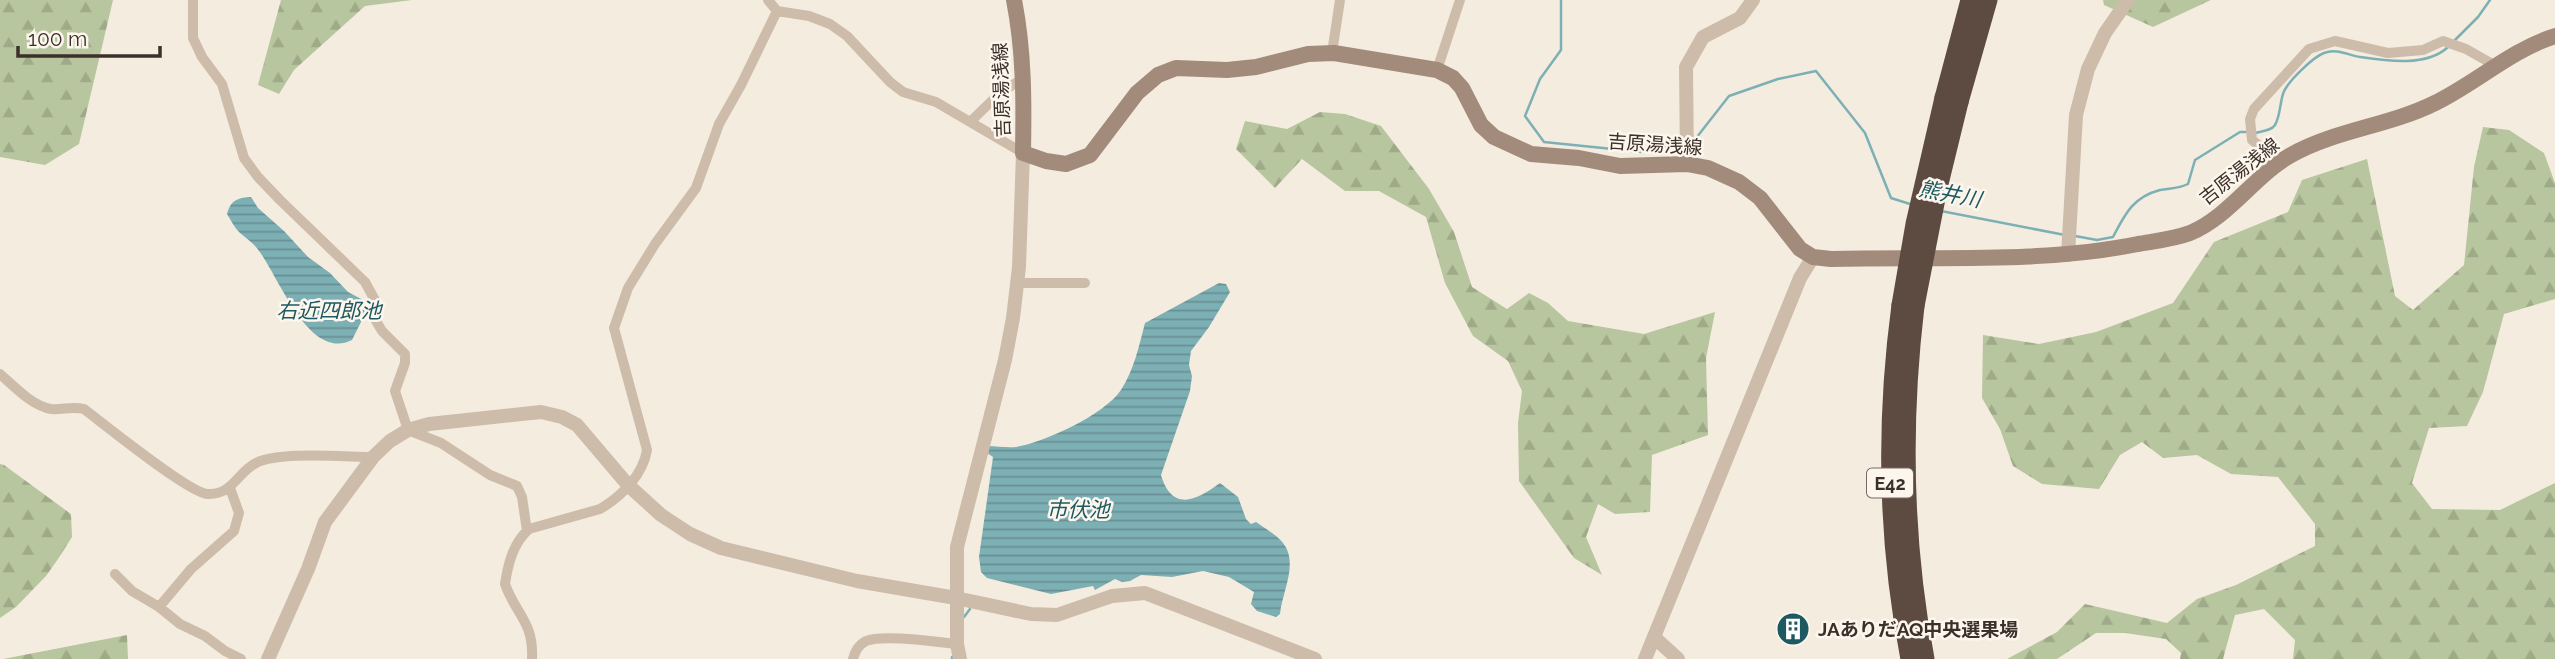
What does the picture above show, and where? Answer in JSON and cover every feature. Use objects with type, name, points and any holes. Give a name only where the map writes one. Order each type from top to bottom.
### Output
[{"type":"highway","name":"E42","points":[[1951,99],[1970,0]]},
{"type":"highway","name":"E42","points":[[1925,659],[1914,586],[1906,499],[1908,306],[1915,224],[1951,99],[1988,0]]},
{"type":"highway","name":"E42","points":[[1908,306],[1891,388],[1891,510],[1899,599],[1910,659]]},
{"type":"main road","name":"吉原湯浅線","points":[[1014,0],[1024,78],[1023,153],[1046,161],[1066,163],[1090,155],[1138,93],[1158,75],[1176,68],[1227,70],[1256,67],[1308,54],[1332,53],[1437,70],[1453,78],[1462,88],[1481,125],[1494,137],[1531,154],[1579,158],[1620,166],[1687,164],[1708,168],[1739,182],[1760,198],[1800,249],[1814,257],[1831,259],[2068,255],[2190,233],[2221,214],[2289,156],[2314,145],[2402,118],[2437,103],[2517,53],[2555,36]]},
{"type":"street","points":[[193,0],[193,38],[202,57],[222,84],[244,158],[280,200],[365,282],[377,304],[376,321],[405,354],[405,363],[395,391],[408,430]]},
{"type":"street","points":[[768,0],[778,11],[809,16],[830,24],[847,36],[890,82],[903,92],[936,102],[1023,153],[1017,283],[1005,360],[957,547],[957,644],[960,659]]},
{"type":"street","points":[[1332,53],[1340,0]]},
{"type":"street","points":[[1437,70],[1460,0]]},
{"type":"street","points":[[1687,164],[1686,67],[1703,37],[1740,18],[1753,0]]},
{"type":"street","points":[[2068,255],[2076,115],[2088,69],[2105,33],[2128,0]]},
{"type":"street","points":[[532,659],[529,628],[505,584],[512,554],[527,531],[600,509],[610,503],[642,469],[647,450],[614,328],[628,288],[655,244],[696,188],[719,124],[778,11]]},
{"type":"street","points":[[2281,162],[2252,140],[2250,119],[2254,109],[2309,49],[2335,41],[2388,53],[2423,50],[2443,41],[2466,49],[2496,66]]},
{"type":"street","points":[[970,122],[1001,92],[1024,78]]},
{"type":"street","points":[[1643,659],[1655,638],[1800,278],[1814,257]]},
{"type":"street","points":[[1017,283],[1085,283]]},
{"type":"street","points":[[0,374],[36,403],[51,409],[84,409],[197,491],[207,494],[230,488],[244,472],[263,460],[295,457],[373,457]]},
{"type":"street","points":[[268,659],[326,522],[373,457],[390,441],[408,430],[429,424],[541,412],[556,415],[577,425],[628,485],[675,525],[721,548],[857,581],[956,597],[1031,614],[1057,615],[1111,596],[1145,593],[1315,659]]},
{"type":"street","points":[[408,430],[441,443],[490,475],[517,486],[522,497],[527,531]]},
{"type":"street","points":[[159,607],[191,569],[234,531],[239,513],[230,488]]},
{"type":"street","points":[[115,574],[132,591],[159,607],[180,624],[241,659]]},
{"type":"street","points":[[1655,638],[1678,659]]},
{"type":"street","points":[[853,659],[855,650],[863,642],[876,639],[957,644]]},
{"type":"green space","points":[[0,0],[113,0],[79,144],[45,165],[0,157]]},
{"type":"green space","points":[[281,0],[412,0],[365,6],[294,70],[279,94],[258,85]]},
{"type":"green space","points":[[2103,0],[2211,0],[2153,27],[2104,5]]},
{"type":"green space","points":[[1320,112],[1345,114],[1381,126],[1429,189],[1454,232],[1472,287],[1507,309],[1529,293],[1548,303],[1568,321],[1644,334],[1715,312],[1706,358],[1708,435],[1652,455],[1650,512],[1615,514],[1598,504],[1586,537],[1602,575],[1574,558],[1519,481],[1518,423],[1522,391],[1508,361],[1473,336],[1445,283],[1426,217],[1379,191],[1345,191],[1302,159],[1275,188],[1236,149],[1245,121],[1287,129]]},
{"type":"green space","points":[[2483,127],[2509,130],[2544,153],[2555,183],[2555,299],[2504,314],[2483,392],[2467,426],[2429,428],[2412,483],[2432,509],[2500,510],[2555,483],[2555,659],[2293,659],[2295,640],[2264,609],[2235,615],[2223,659],[2180,659],[2181,653],[2166,639],[2125,633],[2096,633],[2057,659],[2007,659],[2057,632],[2085,604],[2167,623],[2197,599],[2236,585],[2315,546],[2315,524],[2278,477],[2231,474],[2197,455],[2163,458],[2142,442],[2120,455],[2099,489],[2042,484],[2013,466],[2000,429],[1982,398],[1983,335],[2039,344],[2096,332],[2173,303],[2214,242],[2288,212],[2302,180],[2367,159],[2395,296],[2413,310],[2464,265],[2474,167]]},
{"type":"green space","points":[[0,464],[71,514],[72,537],[46,576],[16,607],[0,618]]},
{"type":"green space","points":[[127,635],[128,659],[3,659]]},
{"type":"water","name":"右近四郎池","points":[[251,197],[258,208],[308,257],[330,273],[348,292],[367,302],[369,306],[352,340],[336,343],[321,338],[307,326],[294,310],[263,257],[236,228],[227,214],[230,206],[242,198]]},
{"type":"water","name":"市伏池","points":[[1219,283],[1226,284],[1230,292],[1191,351],[1190,391],[1161,475],[1166,487],[1178,499],[1186,500],[1202,495],[1220,483],[1238,497],[1246,519],[1251,524],[1256,522],[1283,543],[1288,551],[1290,568],[1280,614],[1276,617],[1257,611],[1251,604],[1254,592],[1229,577],[1203,571],[1172,577],[1141,575],[1130,581],[1115,579],[1095,590],[1093,586],[1051,594],[987,578],[981,572],[979,557],[993,457],[987,453],[988,446],[1013,447],[1028,444],[1073,426],[1102,409],[1126,382],[1136,358],[1145,323]]},
{"type":"waterway","name":"熊井川","points":[[1561,0],[1561,50],[1540,79],[1525,116],[1544,142],[1642,152],[1683,144]]},
{"type":"waterway","name":"熊井川","points":[[2455,40],[2478,17],[2490,0]]},
{"type":"waterway","name":"熊井川","points":[[2255,133],[2269,130],[2275,125],[2285,89],[2300,71],[2324,53],[2337,52],[2371,59],[2406,61],[2429,58],[2448,47]]},
{"type":"waterway","name":"熊井川","points":[[1693,142],[1729,96],[1778,79],[1816,71],[1865,133],[1891,198],[1910,204]]},
{"type":"waterway","name":"熊井川","points":[[2075,236],[2097,240],[2113,237],[2136,202],[2151,193],[2188,184],[2195,160],[2240,132],[2249,132]]},
{"type":"waterway","name":"熊井川","points":[[1941,211],[2065,235]]},
{"type":"waterway","points":[[964,617],[970,609]]},
{"type":"place","name":"JAありだAQ中央選果場","points":[[1793,629]]}]
